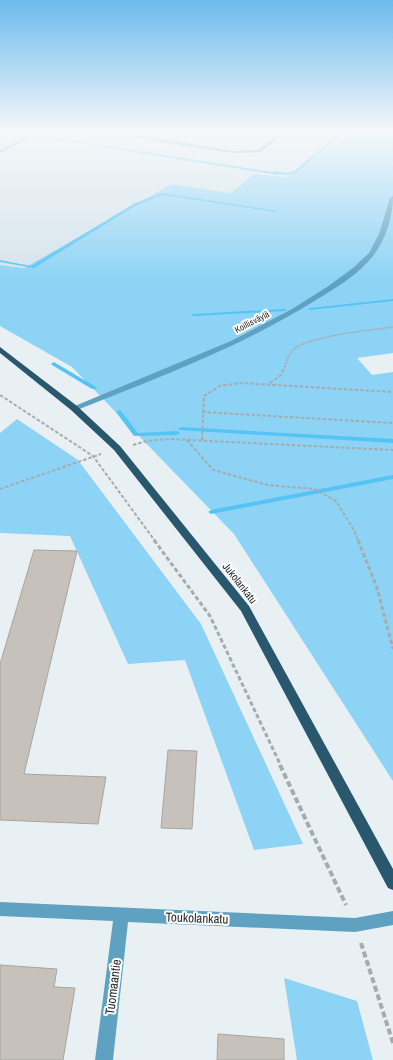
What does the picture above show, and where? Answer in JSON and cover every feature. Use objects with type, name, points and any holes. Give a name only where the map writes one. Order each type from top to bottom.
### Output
[{"type":"main road","name":"Jukolankatu","points":[[0,349],[74,408],[117,448],[245,609],[393,882]]},
{"type":"street","name":"Koillisväylä","points":[[74,408],[176,368],[240,339],[303,306],[340,282],[370,255],[387,222],[393,198]]},
{"type":"street","name":"Toukolankatu","points":[[0,909],[355,925],[393,918]]},
{"type":"street","name":"Tuomaantie","points":[[104,1060],[122,915]]},
{"type":"path","points":[[270,384],[283,373],[286,362],[294,349],[316,341],[393,327]]},
{"type":"path","points":[[202,440],[202,412],[204,396],[220,386],[240,382],[393,392]]},
{"type":"path","points":[[0,395],[93,456],[210,616],[355,925],[393,1044]]},
{"type":"path","points":[[202,412],[393,423]]},
{"type":"path","points":[[186,440],[212,470],[268,485],[314,489],[336,501],[355,532],[377,588],[393,649]]},
{"type":"path","points":[[0,489],[117,448],[148,441],[202,440],[393,450]]},
{"type":"shaded area","points":[[0,180],[246,180],[231,193],[170,184],[24,268],[0,265]]},
{"type":"shaded area","points":[[246,180],[393,180],[393,353],[357,358],[372,375],[393,372],[393,781],[234,534],[72,367],[0,326],[0,265],[24,268],[171,184],[231,193]]},
{"type":"shaded area","points":[[17,419],[78,460],[201,624],[303,844],[254,850],[185,660],[128,664],[70,536],[0,533],[0,433]]},
{"type":"shaded area","points":[[284,978],[357,1001],[373,1060],[297,1060]]},
{"type":"building","points":[[34,550],[77,551],[24,774],[106,777],[98,824],[0,820],[0,664]]},
{"type":"building","points":[[168,750],[197,751],[192,829],[161,828]]},
{"type":"building","points":[[0,965],[57,969],[54,987],[75,988],[63,1060],[0,1060]]},
{"type":"building","points":[[218,1034],[284,1039],[284,1060],[217,1060]]},
{"type":"waterway","points":[[0,261],[32,267],[136,204],[163,194],[275,211]]},
{"type":"waterway","points":[[310,309],[393,300]]},
{"type":"waterway","points":[[193,315],[284,310]]},
{"type":"waterway","points":[[54,364],[94,388]]},
{"type":"waterway","points":[[119,412],[136,435],[177,433]]},
{"type":"waterway","points":[[181,429],[393,441]]},
{"type":"waterway","points":[[211,512],[393,477]]}]
